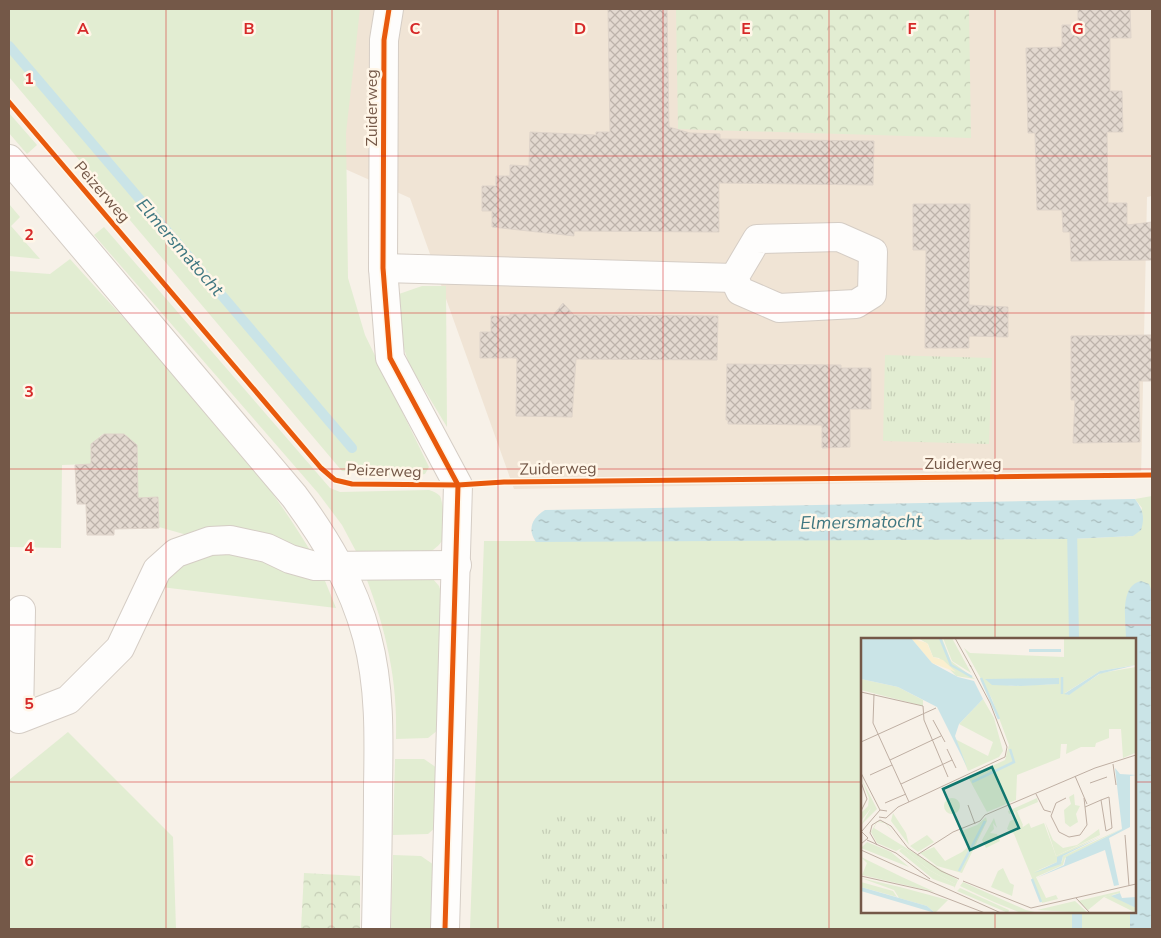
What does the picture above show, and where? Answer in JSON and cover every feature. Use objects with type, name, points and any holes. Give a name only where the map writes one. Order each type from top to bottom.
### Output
[{"type":"street","name":"Zuiderweg","points":[[389,9],[384,40],[383,268],[390,358],[458,485],[457,565]]},
{"type":"street","points":[[9,159],[294,496],[318,529],[339,565],[356,604],[367,638],[378,706],[376,929]]},
{"type":"street","points":[[839,237],[874,252],[872,294],[856,304],[779,308],[740,291],[734,278],[757,239],[839,237]]},
{"type":"street","points":[[383,268],[734,278]]},
{"type":"street","points":[[21,610],[19,719],[68,700],[120,648],[157,570],[176,553],[210,541],[230,540],[266,548],[302,563],[315,566],[457,565],[445,929]]},
{"type":"shaded area","points":[[9,9],[1152,9],[1152,196],[1147,197],[1141,478],[514,489],[410,198],[9,19]]},
{"type":"green space","points":[[9,9],[360,9],[346,133],[348,278],[365,335],[429,467],[425,474],[409,477],[342,471],[9,77]]},
{"type":"green space","points":[[676,9],[969,9],[971,138],[678,129]]},
{"type":"green space","points":[[9,113],[37,145],[27,154],[9,133]]},
{"type":"green space","points":[[9,204],[20,217],[11,226],[40,259],[9,256]]},
{"type":"green space","points":[[104,227],[330,488],[340,492],[429,490],[440,496],[445,533],[438,546],[430,552],[359,557],[342,525],[318,493],[94,235]]},
{"type":"green space","points":[[70,259],[200,402],[231,439],[288,516],[314,557],[187,535],[159,527],[158,502],[154,498],[138,498],[137,445],[129,444],[128,437],[124,434],[103,434],[99,437],[99,445],[91,445],[91,464],[62,465],[61,548],[9,547],[9,271],[50,274]]},
{"type":"green space","points":[[422,286],[446,286],[447,427],[409,364],[399,333],[399,294]]},
{"type":"green space","points":[[885,355],[992,358],[989,444],[883,441]]},
{"type":"green space","points":[[1152,496],[1152,929],[667,929],[667,810],[542,810],[542,929],[470,929],[484,541],[1071,539],[1133,536],[1142,508],[1135,499]]},
{"type":"green space","points":[[221,550],[323,576],[336,608],[161,587],[165,572]]},
{"type":"green space","points":[[365,575],[432,578],[439,586],[442,595],[438,730],[428,738],[396,739],[393,676],[385,635]]},
{"type":"green space","points":[[68,732],[173,837],[176,929],[9,929],[9,780]]},
{"type":"green space","points":[[395,759],[424,759],[437,768],[436,827],[428,834],[393,835]]},
{"type":"green space","points":[[542,810],[667,810],[667,929],[542,929]]},
{"type":"green space","points":[[393,855],[421,856],[434,865],[435,929],[391,929]]},
{"type":"green space","points":[[304,873],[360,876],[360,929],[301,929]]},
{"type":"water","points":[[1135,499],[1140,507],[1143,521],[1141,530],[1133,536],[1071,539],[536,542],[531,528],[534,520],[545,510]]},
{"type":"water","points":[[1141,581],[1149,584],[1152,592],[1152,929],[1130,929],[1130,913],[1136,913],[1136,638],[1126,638],[1125,605],[1129,590],[1134,584]]},
{"type":"building","points":[[608,9],[667,9],[669,127],[690,133],[720,134],[720,139],[874,141],[873,185],[719,183],[719,232],[574,231],[574,236],[492,227],[492,211],[482,211],[482,186],[496,186],[496,176],[510,176],[510,165],[529,166],[530,132],[596,135],[596,132],[610,132]]},
{"type":"building","points":[[1078,9],[1130,9],[1131,38],[1110,38],[1110,91],[1122,91],[1123,132],[1107,132],[1108,203],[1127,203],[1127,225],[1152,222],[1152,260],[1071,261],[1070,232],[1063,232],[1062,210],[1037,210],[1035,133],[1028,133],[1026,48],[1062,47],[1062,25],[1078,25]]},
{"type":"building","points":[[913,204],[970,204],[969,305],[1008,307],[1008,337],[969,336],[969,348],[925,348],[926,250],[913,250]]},
{"type":"building","points":[[563,303],[574,315],[718,316],[717,360],[576,359],[572,417],[516,416],[517,358],[480,358],[480,332],[491,332],[491,316],[554,314]]},
{"type":"building","points":[[1152,335],[1152,381],[1139,381],[1140,442],[1073,443],[1075,400],[1071,400],[1071,336]]},
{"type":"building","points":[[727,364],[841,365],[841,368],[871,368],[871,409],[850,409],[850,447],[822,448],[822,425],[728,424],[728,420],[726,420]]},
{"type":"building","points":[[104,434],[124,434],[137,445],[138,498],[158,497],[159,528],[114,529],[114,535],[87,535],[86,504],[77,504],[75,465],[91,464],[91,444]]},
{"type":"waterway","name":"Elmersmatocht","points":[[9,46],[352,448]]},
{"type":"waterway","name":"Elmersmatocht","points":[[1072,527],[1074,638]]},
{"type":"waterway","name":"Elmersmatocht","points":[[1077,913],[1077,929]]},
{"type":"cycle path","points":[[389,9],[384,40],[383,268],[390,358],[458,485],[445,929]]},
{"type":"cycle path","name":"Peizerweg","points":[[9,102],[321,468],[335,480],[352,484],[458,485],[504,482],[1152,475]]}]
